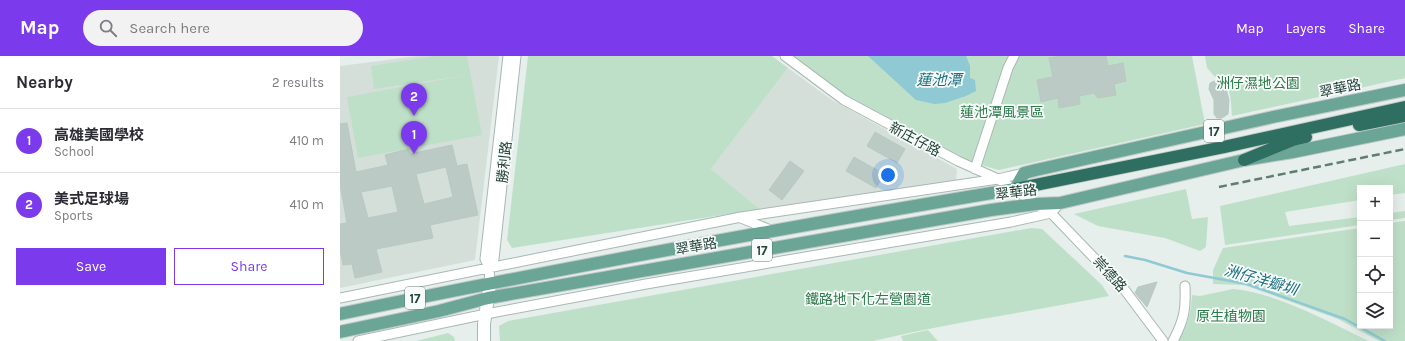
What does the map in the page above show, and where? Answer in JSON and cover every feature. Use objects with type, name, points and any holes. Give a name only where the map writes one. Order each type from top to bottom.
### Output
[{"type":"highway","points":[[1015,189],[1224,147],[1405,107]]},
{"type":"highway","points":[[1244,160],[1293,140],[1324,132],[1405,116]]},
{"type":"main road","name":"翠華路","points":[[340,314],[490,284],[773,231],[1015,189],[1024,174],[1405,90]]},
{"type":"main road","name":"翠華路","points":[[340,332],[446,310],[488,298],[1036,204],[1060,203],[1244,160],[1293,152],[1405,129]]},
{"type":"street","name":"勝利路","points":[[490,284],[489,268],[485,259],[508,56]]},
{"type":"street","name":"勝利路","points":[[489,268],[494,259],[516,56]]},
{"type":"street","name":"新庄仔路","points":[[785,56],[844,100],[975,169],[998,179],[1051,212]]},
{"type":"street","points":[[975,169],[1008,68],[1014,56]]},
{"type":"street","name":"翠華路","points":[[340,298],[767,213],[1024,174]]},
{"type":"street","name":"翠華路","points":[[358,341],[486,314],[646,284],[1005,224],[1051,212],[1060,203]]},
{"type":"street","name":"崇德路","points":[[1051,212],[1124,288],[1163,341]]},
{"type":"street","points":[[744,237],[767,213]]},
{"type":"street","points":[[741,218],[773,231]]},
{"type":"street","points":[[646,284],[670,266]]},
{"type":"street","points":[[641,271],[675,279]]},
{"type":"street","points":[[484,341],[490,284]]},
{"type":"street","points":[[1173,341],[1179,330],[1186,310],[1185,286]]},
{"type":"shaded area","points":[[418,56],[499,56],[475,260],[340,288],[340,66]]},
{"type":"shaded area","points":[[788,68],[832,100],[957,169],[956,181],[760,209],[711,169]]},
{"type":"green space","points":[[434,56],[467,56],[482,135],[358,158],[347,97],[468,75],[374,89],[371,66]]},
{"type":"green space","points":[[528,56],[772,56],[788,68],[711,169],[760,209],[512,248],[507,240]]},
{"type":"green space","name":"蓮池潭風景區","points":[[790,56],[1192,56],[1205,124],[999,170],[963,160],[855,103]]},
{"type":"green space","name":"洲仔濕地公園","points":[[1205,56],[1405,56],[1405,78],[1232,116],[1231,99],[1228,87],[1225,82],[1215,77],[1207,68]]},
{"type":"green space","points":[[1405,164],[1405,193],[1393,195],[1393,185],[1357,185],[1357,200],[1285,212],[1289,226],[1357,217],[1357,225],[1225,245],[1220,206]]},
{"type":"green space","points":[[1186,189],[1192,219],[1208,217],[1206,247],[1200,251],[1165,238],[1098,226],[1074,214]]},
{"type":"green space","points":[[1405,211],[1405,218],[1393,220],[1393,213]]},
{"type":"green space","points":[[1405,221],[1405,341],[1379,341],[1338,319],[1244,285],[1213,284],[1213,270],[1223,248],[1357,228],[1357,329],[1393,329],[1393,223]]},
{"type":"green space","name":"鐵路地下化左營園道","points":[[1031,228],[1042,229],[1102,285],[1109,296],[932,328],[873,341],[500,341],[499,326],[508,321]]},
{"type":"green space","name":"原生植物園","points":[[1233,289],[1249,291],[1284,302],[1320,317],[1369,341],[1178,341],[1188,319],[1192,295],[1200,296]]},
{"type":"green space","points":[[928,330],[938,341],[903,341],[901,336]]},
{"type":"green space","points":[[448,333],[454,337],[455,341],[416,341]]},
{"type":"water","name":"蓮池潭","points":[[868,56],[966,56],[970,66],[970,78],[975,80],[976,91],[945,103],[934,104],[916,100]]},
{"type":"building","points":[[1060,56],[1106,56],[1108,66],[1123,63],[1126,81],[1114,84],[1116,95],[1098,98],[1094,93],[1079,96],[1080,104],[1059,108],[1058,98],[1041,102],[1037,80],[1053,77],[1049,58]]},
{"type":"building","points":[[1217,80],[1221,81],[1225,85],[1229,100],[1228,114],[1222,118],[1217,118],[1214,114],[1214,100],[1209,89],[1210,83]]},
{"type":"building","points":[[347,123],[356,172],[388,165],[385,155],[408,149],[410,154],[452,145],[457,166],[467,164],[478,215],[430,225],[433,238],[376,249],[382,272],[355,278],[352,264],[343,265],[340,250],[340,224],[347,223],[340,184],[340,124]],"holes":[[[446,167],[453,197],[424,204],[416,174]],[[392,186],[398,212],[368,218],[361,192]]]},
{"type":"building","points":[[875,132],[905,149],[897,163],[867,146]]},
{"type":"building","points":[[854,157],[884,174],[876,188],[846,171]]},
{"type":"building","points":[[790,161],[804,171],[782,200],[769,190]]},
{"type":"building","points":[[1157,282],[1147,307],[1135,293],[1138,287]]},
{"type":"waterway","name":"洲仔洋瓣圳","points":[[1125,256],[1145,260],[1187,273],[1247,284],[1345,319],[1385,341]]},
{"type":"railway","points":[[1219,187],[1405,149]]},
{"type":"place","name":"美式足球場","points":[[414,116]]},
{"type":"place","name":"高雄美國學校","points":[[414,154]]}]
